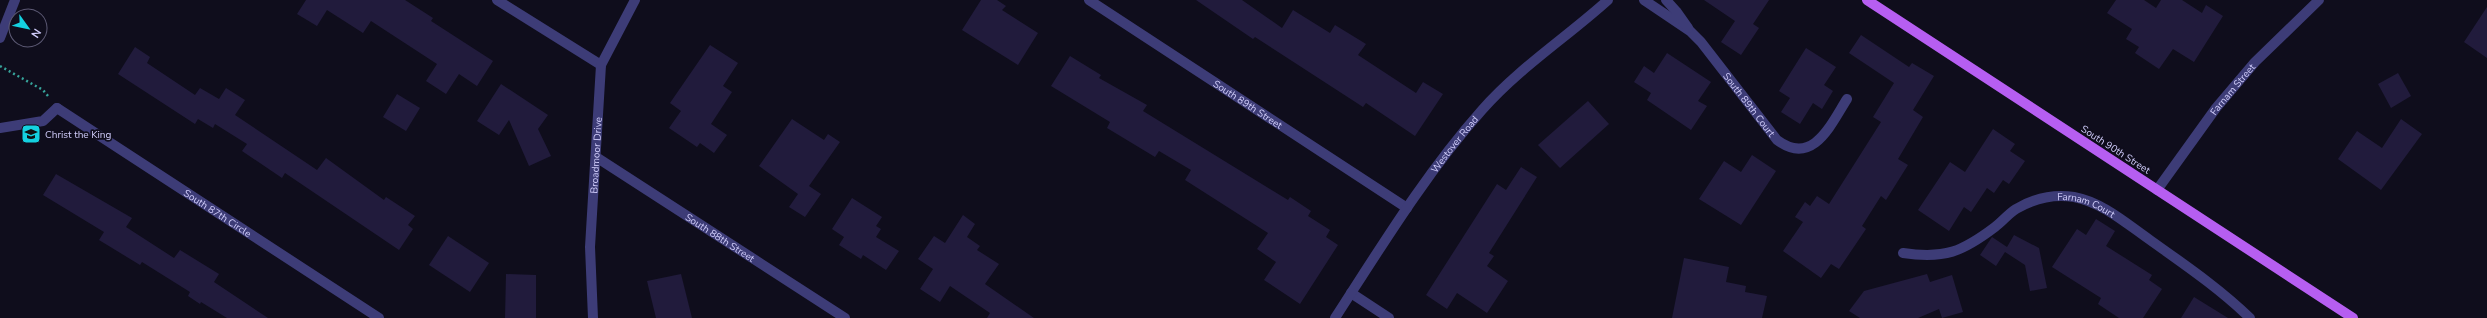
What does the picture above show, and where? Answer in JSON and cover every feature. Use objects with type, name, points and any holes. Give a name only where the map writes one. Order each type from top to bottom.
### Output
[{"type":"main road","name":"South 90th Street","points":[[1867,0],[2346,316]]},
{"type":"street","points":[[0,38],[15,0]]},
{"type":"street","points":[[497,0],[601,65]]},
{"type":"street","name":"Broadmoor Drive","points":[[593,318],[590,247],[601,65],[635,0]]},
{"type":"street","name":"South 89th Street","points":[[1089,0],[1407,208]]},
{"type":"street","name":"Westover Road","points":[[1335,318],[1407,208],[1483,109],[1509,84],[1608,0]]},
{"type":"street","name":"South 89th Court","points":[[1644,0],[1690,31]]},
{"type":"street","name":"South 89th Court","points":[[1666,0],[1777,140],[1792,149],[1808,148],[1816,142],[1847,99]]},
{"type":"street","name":"Farnam Street","points":[[2157,190],[2216,108],[2255,62],[2320,0]]},
{"type":"street","points":[[0,128],[43,121],[57,108]]},
{"type":"street","name":"South 87th Circle","points":[[57,108],[379,318]]},
{"type":"street","name":"South 88th Street","points":[[596,157],[845,318]]},
{"type":"street","name":"Farnam Court","points":[[1903,253],[1928,257],[1952,253],[1968,246],[1997,226],[2015,210],[2027,203],[2059,196],[2075,197],[2114,214],[2207,280],[2250,318]]},
{"type":"street","points":[[1351,293],[1389,318]]},
{"type":"path","points":[[0,66],[43,90],[57,108]]},
{"type":"building","points":[[306,0],[405,0],[433,18],[431,21],[493,61],[477,86],[459,74],[446,94],[426,81],[437,64],[371,21],[363,33],[327,10],[317,26],[297,14]]},
{"type":"building","points":[[981,0],[997,0],[1006,6],[1002,10],[1038,33],[1018,65],[962,30]]},
{"type":"building","points":[[1196,0],[1242,0],[1282,28],[1293,10],[1330,33],[1335,25],[1366,44],[1358,55],[1416,93],[1423,82],[1443,94],[1415,136],[1366,103],[1363,107],[1255,37],[1253,39]]},
{"type":"building","points":[[1704,0],[1769,0],[1753,24],[1759,28],[1741,55],[1721,42],[1735,21]]},
{"type":"building","points":[[2116,0],[2144,0],[2156,8],[2161,0],[2182,0],[2202,13],[2206,5],[2223,16],[2194,62],[2173,49],[2159,69],[2135,53],[2139,47],[2126,39],[2132,29],[2107,13]]},
{"type":"building","points":[[2487,7],[2487,58],[2464,42]]},
{"type":"building","points":[[1861,35],[1909,67],[1912,63],[1934,76],[1913,110],[1923,117],[1898,159],[1908,165],[1886,200],[1881,196],[1862,226],[1866,229],[1839,269],[1831,264],[1821,278],[1783,251],[1803,222],[1795,217],[1805,202],[1810,206],[1817,196],[1829,204],[1881,122],[1873,117],[1894,83],[1849,53]]},
{"type":"building","points":[[710,45],[738,63],[723,86],[732,92],[711,124],[727,135],[714,153],[700,143],[697,147],[669,128],[681,111],[670,103]]},
{"type":"building","points":[[135,47],[150,57],[147,63],[195,95],[200,88],[219,99],[226,88],[245,100],[235,115],[317,170],[326,158],[384,200],[386,197],[415,216],[408,225],[413,229],[399,250],[285,173],[282,178],[242,151],[247,144],[215,124],[213,128],[198,119],[195,124],[118,74]]},
{"type":"building","points":[[1806,48],[1836,67],[1824,85],[1833,91],[1822,109],[1813,103],[1800,124],[1781,112],[1790,98],[1779,91]]},
{"type":"building","points":[[1667,53],[1711,82],[1698,101],[1707,106],[1691,130],[1647,100],[1651,93],[1634,82],[1644,66],[1654,73]]},
{"type":"building","points":[[1070,56],[1101,75],[1099,78],[1147,105],[1143,111],[1288,200],[1290,197],[1311,211],[1308,216],[1330,230],[1326,237],[1338,245],[1300,304],[1264,280],[1276,262],[1257,249],[1268,233],[1185,180],[1191,170],[1159,151],[1155,157],[1107,128],[1110,122],[1051,86]]},
{"type":"building","points":[[2398,73],[2411,96],[2391,108],[2378,84]]},
{"type":"building","points":[[501,84],[548,115],[538,129],[551,156],[529,166],[509,120],[499,135],[477,121]]},
{"type":"building","points":[[397,94],[420,108],[406,131],[383,117]]},
{"type":"building","points":[[1588,101],[1609,124],[1560,168],[1538,145]]},
{"type":"building","points":[[792,119],[824,140],[828,134],[840,142],[809,186],[821,194],[805,217],[789,207],[798,194],[759,166]]},
{"type":"building","points":[[2401,119],[2422,134],[2381,190],[2338,159],[2357,131],[2382,148]]},
{"type":"building","points":[[1993,129],[2015,144],[2010,151],[2025,161],[2009,184],[2003,180],[1994,193],[1987,188],[1971,212],[1964,207],[1949,231],[1918,210],[1950,162],[1965,172]]},
{"type":"building","points":[[1752,155],[1776,171],[1741,225],[1699,199],[1724,161],[1741,172]]},
{"type":"building","points":[[1521,167],[1537,177],[1489,253],[1494,256],[1487,266],[1508,281],[1487,313],[1457,293],[1447,309],[1426,295],[1497,184],[1506,190]]},
{"type":"building","points":[[56,174],[132,218],[126,227],[174,258],[180,250],[219,274],[214,282],[268,318],[227,318],[201,302],[200,304],[188,296],[190,292],[142,262],[140,265],[99,240],[104,232],[43,195]]},
{"type":"building","points":[[852,198],[882,217],[876,226],[881,229],[876,237],[899,251],[886,270],[863,255],[861,259],[839,245],[844,237],[832,229]]},
{"type":"building","points":[[963,215],[975,224],[967,237],[980,246],[977,250],[999,264],[985,284],[1034,318],[987,318],[990,313],[950,286],[940,302],[920,289],[933,269],[918,259],[934,236],[945,243]]},
{"type":"building","points":[[2096,219],[2115,231],[2106,246],[2152,275],[2149,280],[2162,289],[2143,318],[2119,318],[2098,304],[2101,298],[2052,267],[2077,229],[2086,235]]},
{"type":"building","points":[[2014,235],[2039,248],[2047,288],[2030,291],[2025,265],[2005,252],[1996,266],[1980,255],[1992,237],[2007,247]]},
{"type":"building","points":[[448,236],[489,263],[470,292],[429,265]]},
{"type":"building","points":[[1684,258],[1729,267],[1726,282],[1746,286],[1745,292],[1767,296],[1762,318],[1672,318]]},
{"type":"building","points":[[506,274],[536,275],[536,318],[505,318]]},
{"type":"building","points":[[681,274],[692,318],[656,318],[647,281]]},
{"type":"building","points":[[1927,274],[1930,282],[1952,275],[1963,312],[1942,318],[1939,309],[1918,318],[1860,318],[1849,311],[1864,291]]},
{"type":"building","points":[[2194,297],[2228,318],[2181,318]]},
{"type":"place","name":"Christ the King","points":[[31,134]]}]
